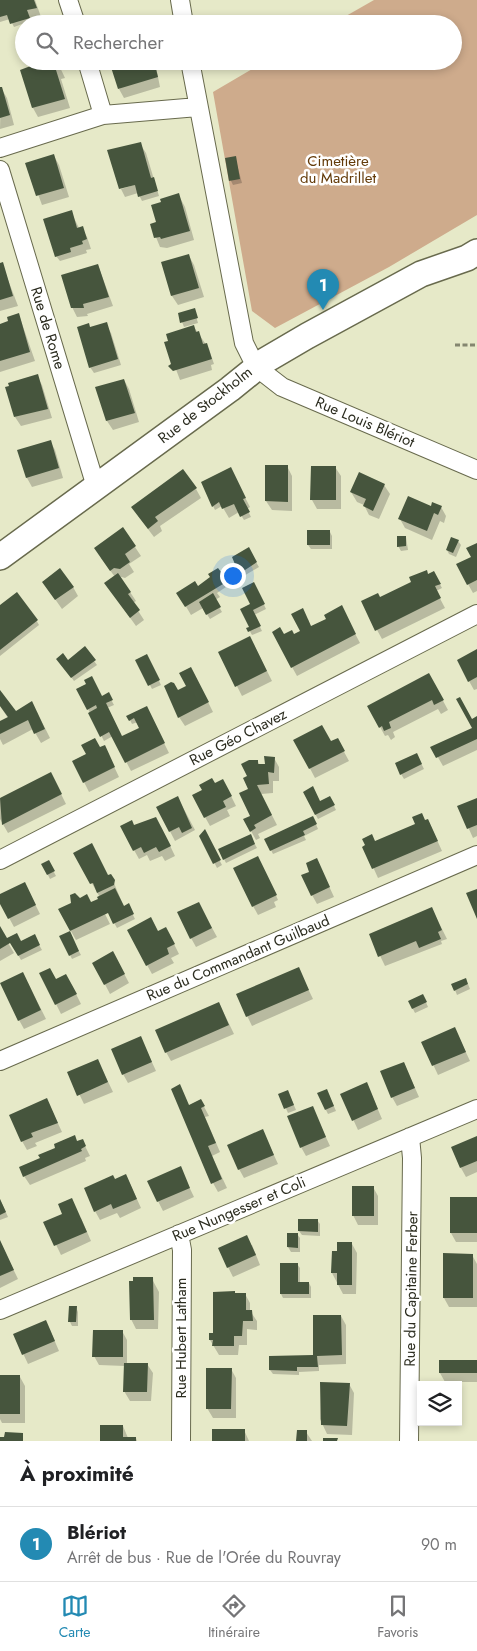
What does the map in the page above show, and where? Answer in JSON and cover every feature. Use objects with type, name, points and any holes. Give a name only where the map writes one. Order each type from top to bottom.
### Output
[{"type":"street","points":[[68,0],[73,15]]},
{"type":"street","points":[[180,0],[182,15]]},
{"type":"street","points":[[90,70],[104,115]]},
{"type":"street","name":"Rue de Stockholm","points":[[0,557],[230,389],[256,367],[244,344],[192,70]]},
{"type":"street","points":[[0,148],[104,115],[198,107]]},
{"type":"street","name":"Rue de Rome","points":[[0,170],[96,487]]},
{"type":"street","points":[[256,367],[307,336],[421,274],[468,258],[477,252]]},
{"type":"street","name":"Rue Louis Blériot","points":[[256,367],[282,387],[477,470]]},
{"type":"street","name":"Rue Géo Chavez","points":[[0,860],[477,614]]},
{"type":"street","name":"Rue du Commandant Guilbaud","points":[[0,1061],[477,856]]},
{"type":"street","name":"Rue Nungesser et Coli","points":[[0,1310],[477,1108]]},
{"type":"street","name":"Rue du Capitaine Ferber","points":[[409,1441],[412,1168],[410,1137]]},
{"type":"street","name":"Rue Hubert Latham","points":[[179,1234],[182,1250],[181,1441]]},
{"type":"path","points":[[455,345],[477,345]]},
{"type":"green space","name":"Cimetière du Madrillet","points":[[374,0],[477,0],[477,215],[389,267],[275,328],[252,311],[213,92],[251,70],[462,70],[462,15],[348,15]]},
{"type":"building","points":[[0,0],[34,0],[37,8],[27,10],[29,15],[15,15],[15,22],[10,24],[7,15],[0,17]]},
{"type":"building","points":[[20,70],[56,70],[65,99],[32,108]]},
{"type":"building","points":[[112,70],[156,70],[158,77],[118,89]]},
{"type":"building","points":[[0,87],[2,87],[10,115],[0,118]]},
{"type":"building","points":[[141,142],[151,178],[154,177],[158,191],[138,197],[135,185],[119,189],[107,150]]},
{"type":"building","points":[[54,154],[64,188],[36,196],[25,163]]},
{"type":"building","points":[[236,156],[240,179],[229,181],[225,158]]},
{"type":"building","points":[[179,193],[190,231],[161,239],[160,237],[154,238],[150,224],[156,222],[151,205],[161,202],[160,199]]},
{"type":"building","points":[[72,210],[77,228],[83,226],[87,239],[82,241],[83,244],[70,248],[71,252],[55,257],[43,219]]},
{"type":"building","points":[[189,254],[199,288],[171,296],[161,262]]},
{"type":"building","points":[[3,262],[13,296],[0,300],[0,263]]},
{"type":"building","points":[[98,264],[109,297],[83,304],[84,308],[71,308],[61,275]]},
{"type":"building","points":[[195,308],[198,318],[180,323],[178,313]]},
{"type":"building","points":[[19,313],[30,352],[0,361],[0,324],[8,321],[7,317]]},
{"type":"building","points":[[107,322],[118,359],[89,368],[77,327],[89,323],[90,327]]},
{"type":"building","points":[[194,325],[196,332],[199,331],[203,344],[207,343],[212,359],[173,371],[168,366],[171,364],[164,342],[168,341],[166,334]]},
{"type":"building","points":[[38,374],[48,409],[14,417],[5,387],[9,386],[8,383]]},
{"type":"building","points":[[124,379],[135,413],[106,421],[95,387]]},
{"type":"building","points":[[51,440],[59,468],[26,478],[17,450]]},
{"type":"building","points":[[265,465],[288,465],[288,502],[265,501]]},
{"type":"building","points":[[311,466],[336,466],[336,500],[310,500]]},
{"type":"building","points":[[231,467],[246,498],[243,499],[250,512],[240,517],[234,504],[222,509],[219,502],[212,507],[201,482]]},
{"type":"building","points":[[183,469],[197,488],[155,517],[158,521],[148,529],[131,507]]},
{"type":"building","points":[[359,472],[385,484],[373,511],[363,506],[366,499],[350,492]]},
{"type":"building","points":[[408,496],[431,506],[432,502],[442,506],[438,515],[434,513],[427,531],[398,519]]},
{"type":"building","points":[[123,527],[136,546],[125,554],[130,562],[120,569],[114,568],[110,571],[94,548]]},
{"type":"building","points":[[307,530],[330,530],[330,545],[307,545]]},
{"type":"building","points":[[397,536],[406,536],[406,546],[397,547]]},
{"type":"building","points":[[451,537],[459,540],[453,553],[446,550]]},
{"type":"building","points":[[477,543],[477,580],[467,585],[456,564],[471,557],[466,548]]},
{"type":"building","points":[[249,547],[257,562],[239,574],[232,557]]},
{"type":"building","points":[[60,568],[74,587],[55,600],[42,582]]},
{"type":"building","points":[[218,568],[228,581],[185,607],[176,593],[195,581],[198,586],[210,577],[208,574]]},
{"type":"building","points":[[427,570],[428,574],[434,571],[441,584],[435,586],[441,598],[375,631],[361,601],[378,593],[380,597],[411,582],[409,577]]},
{"type":"building","points":[[118,573],[131,592],[128,594],[140,610],[130,618],[104,583]]},
{"type":"building","points":[[254,582],[265,604],[253,610],[261,626],[248,632],[246,628],[249,627],[240,609],[250,604],[242,588]]},
{"type":"building","points":[[17,592],[38,620],[0,650],[0,605]]},
{"type":"building","points":[[213,593],[221,607],[206,615],[199,602]]},
{"type":"building","points":[[342,605],[356,634],[291,668],[272,632],[280,627],[284,634],[292,630],[294,634],[300,631],[291,614],[303,608],[311,626],[326,619],[324,615]]},
{"type":"building","points":[[250,636],[267,671],[235,687],[218,652]]},
{"type":"building","points":[[85,646],[96,660],[71,678],[56,659],[63,653],[68,660]]},
{"type":"building","points":[[477,649],[477,677],[468,682],[457,660]]},
{"type":"building","points":[[147,654],[160,680],[148,686],[135,660]]},
{"type":"building","points":[[191,667],[209,702],[178,718],[164,686],[171,682],[174,683],[178,690],[186,686],[179,673]]},
{"type":"building","points":[[429,673],[444,700],[434,705],[432,700],[389,722],[391,728],[384,731],[382,726],[379,728],[367,706]]},
{"type":"building","points":[[92,676],[102,696],[109,692],[113,700],[106,703],[122,736],[139,728],[134,718],[129,721],[126,716],[147,706],[165,743],[125,763],[109,732],[100,737],[88,713],[97,708],[96,705],[87,710],[76,689],[86,684],[84,680]]},
{"type":"building","points":[[0,690],[16,711],[32,701],[45,729],[34,734],[28,720],[0,734],[0,721],[8,717],[0,706]]},
{"type":"building","points":[[460,697],[472,719],[477,716],[477,739],[436,758],[430,747],[472,728],[456,699]]},
{"type":"building","points":[[322,725],[331,741],[338,738],[345,751],[309,769],[293,740]]},
{"type":"building","points":[[95,738],[100,747],[105,745],[115,767],[83,783],[72,761],[86,754],[81,745]]},
{"type":"building","points":[[417,753],[422,764],[400,775],[395,763]]},
{"type":"building","points":[[264,756],[275,757],[274,773],[268,772],[269,784],[257,785],[272,815],[254,825],[256,828],[250,832],[243,819],[250,816],[239,793],[248,789],[243,778],[247,776],[241,764],[249,760],[258,760],[258,764],[265,764]]},
{"type":"building","points":[[51,772],[62,794],[2,825],[0,798]]},
{"type":"building","points":[[212,778],[215,783],[223,779],[232,796],[223,801],[226,807],[204,818],[192,795],[202,790],[199,785]]},
{"type":"building","points":[[313,786],[320,801],[330,796],[335,805],[315,815],[303,792]]},
{"type":"building","points":[[178,796],[192,828],[182,833],[179,827],[169,832],[156,807]]},
{"type":"building","points":[[477,798],[477,825],[467,829],[457,806]]},
{"type":"building","points":[[422,813],[425,820],[428,819],[438,841],[372,869],[362,847],[365,845],[362,839],[372,834],[375,841],[415,824],[412,817]]},
{"type":"building","points":[[313,816],[317,824],[303,831],[305,835],[270,851],[264,839]]},
{"type":"building","points":[[156,817],[171,846],[159,852],[156,847],[144,853],[141,847],[133,851],[120,826],[132,820],[134,825]]},
{"type":"building","points":[[205,829],[221,860],[213,864],[199,836]]},
{"type":"building","points":[[251,834],[255,844],[223,860],[218,849]]},
{"type":"building","points":[[92,843],[108,875],[111,874],[115,880],[114,885],[97,893],[93,883],[90,884],[73,853]]},
{"type":"building","points":[[258,856],[277,895],[252,907],[233,868]]},
{"type":"building","points":[[317,858],[330,887],[311,896],[301,875],[309,872],[306,863]]},
{"type":"building","points":[[49,860],[55,871],[47,875],[41,864]]},
{"type":"building","points":[[25,882],[36,905],[8,919],[0,904],[0,894]]},
{"type":"building","points":[[115,888],[124,906],[129,903],[134,914],[113,924],[108,913],[70,931],[58,909],[71,903],[70,895],[75,893],[80,898],[87,894],[91,902]]},
{"type":"building","points":[[477,889],[477,919],[466,893]]},
{"type":"building","points":[[199,902],[212,928],[190,939],[177,912]]},
{"type":"building","points":[[432,907],[442,930],[438,932],[441,939],[419,948],[416,941],[378,957],[369,934]]},
{"type":"building","points":[[151,917],[158,931],[166,927],[175,944],[167,948],[169,954],[146,966],[127,930]]},
{"type":"building","points":[[0,926],[7,938],[17,933],[21,941],[35,934],[40,945],[18,956],[10,943],[0,949]]},
{"type":"building","points":[[70,931],[79,951],[69,956],[59,936]]},
{"type":"building","points":[[113,951],[125,974],[104,985],[92,963]]},
{"type":"building","points":[[299,967],[309,990],[246,1017],[236,994]]},
{"type":"building","points":[[50,968],[56,979],[66,974],[77,994],[55,1005],[39,973]]},
{"type":"building","points":[[23,972],[41,1010],[18,1021],[0,983]]},
{"type":"building","points":[[466,978],[468,984],[454,991],[451,984]]},
{"type":"building","points":[[423,994],[427,1002],[412,1009],[408,1001]]},
{"type":"building","points":[[219,1002],[229,1025],[165,1053],[155,1030]]},
{"type":"building","points":[[455,1027],[466,1052],[432,1066],[421,1042]]},
{"type":"building","points":[[141,1036],[152,1062],[122,1075],[111,1049]]},
{"type":"building","points":[[98,1059],[108,1082],[77,1096],[67,1072]]},
{"type":"building","points":[[404,1062],[415,1088],[391,1098],[380,1071]]},
{"type":"building","points":[[367,1082],[378,1109],[352,1121],[340,1094]]},
{"type":"building","points":[[180,1084],[189,1105],[201,1099],[205,1106],[201,1108],[216,1143],[208,1146],[222,1179],[211,1184],[171,1089]]},
{"type":"building","points":[[327,1089],[334,1106],[325,1110],[317,1093]]},
{"type":"building","points":[[288,1090],[294,1105],[284,1109],[278,1094]]},
{"type":"building","points":[[47,1098],[58,1123],[31,1133],[33,1137],[21,1142],[9,1115]]},
{"type":"building","points":[[313,1106],[326,1137],[300,1148],[287,1116]]},
{"type":"building","points":[[263,1129],[274,1155],[238,1170],[227,1145]]},
{"type":"building","points":[[75,1135],[77,1141],[83,1139],[86,1146],[81,1149],[82,1151],[23,1177],[19,1167],[40,1158],[38,1155],[55,1148],[54,1144]]},
{"type":"building","points":[[477,1136],[477,1161],[460,1168],[451,1147]]},
{"type":"building","points":[[181,1166],[190,1188],[157,1202],[147,1181]]},
{"type":"building","points":[[126,1174],[137,1199],[113,1209],[111,1204],[94,1212],[84,1188],[113,1175],[115,1179]]},
{"type":"building","points":[[352,1186],[374,1186],[374,1216],[352,1216]]},
{"type":"building","points":[[450,1197],[477,1197],[477,1233],[450,1233]]},
{"type":"building","points":[[72,1198],[87,1232],[54,1246],[43,1222],[62,1214],[58,1204]]},
{"type":"building","points":[[0,1199],[6,1212],[0,1215]]},
{"type":"building","points":[[298,1219],[318,1219],[318,1232],[298,1231]]},
{"type":"building","points":[[287,1233],[298,1233],[298,1248],[287,1247]]},
{"type":"building","points":[[247,1235],[256,1255],[227,1268],[218,1248]]},
{"type":"building","points":[[0,1240],[14,1270],[0,1276]]},
{"type":"building","points":[[337,1242],[352,1242],[352,1285],[337,1285],[337,1273],[331,1273],[332,1251],[337,1251]]},
{"type":"building","points":[[443,1253],[473,1254],[473,1298],[443,1298]]},
{"type":"building","points":[[280,1263],[298,1263],[298,1282],[309,1282],[309,1294],[280,1294]]},
{"type":"building","points":[[133,1277],[153,1277],[154,1320],[130,1320],[129,1281],[133,1281]]},
{"type":"building","points":[[235,1291],[235,1293],[246,1293],[246,1310],[252,1310],[253,1321],[243,1321],[242,1336],[234,1336],[234,1346],[212,1346],[213,1340],[209,1340],[209,1333],[213,1333],[213,1292]]},
{"type":"building","points":[[69,1306],[77,1306],[76,1322],[68,1322]]},
{"type":"building","points":[[313,1315],[341,1315],[342,1355],[317,1356],[318,1367],[297,1367],[297,1371],[269,1370],[269,1356],[313,1355]]},
{"type":"building","points":[[46,1320],[55,1341],[22,1355],[13,1334]]},
{"type":"building","points":[[93,1330],[123,1330],[123,1357],[92,1357]]},
{"type":"building","points":[[439,1360],[477,1360],[477,1373],[439,1373]]},
{"type":"building","points":[[124,1363],[148,1363],[147,1392],[123,1392]]},
{"type":"building","points":[[206,1368],[232,1368],[231,1409],[206,1409]]},
{"type":"building","points":[[0,1375],[20,1375],[20,1414],[0,1414]]},
{"type":"building","points":[[320,1382],[350,1383],[347,1426],[321,1425]]},
{"type":"building","points":[[100,1425],[123,1425],[123,1437],[136,1437],[136,1441],[100,1441]]},
{"type":"building","points":[[212,1429],[245,1429],[245,1441],[212,1441]]},
{"type":"building","points":[[297,1430],[307,1430],[307,1441],[296,1441]]},
{"type":"building","points":[[5,1432],[23,1433],[23,1441],[0,1441],[0,1437],[4,1437]]},
{"type":"building","points":[[323,1438],[338,1438],[337,1441],[323,1441]]},
{"type":"place","name":"Blériot","points":[[323,310]]}]
